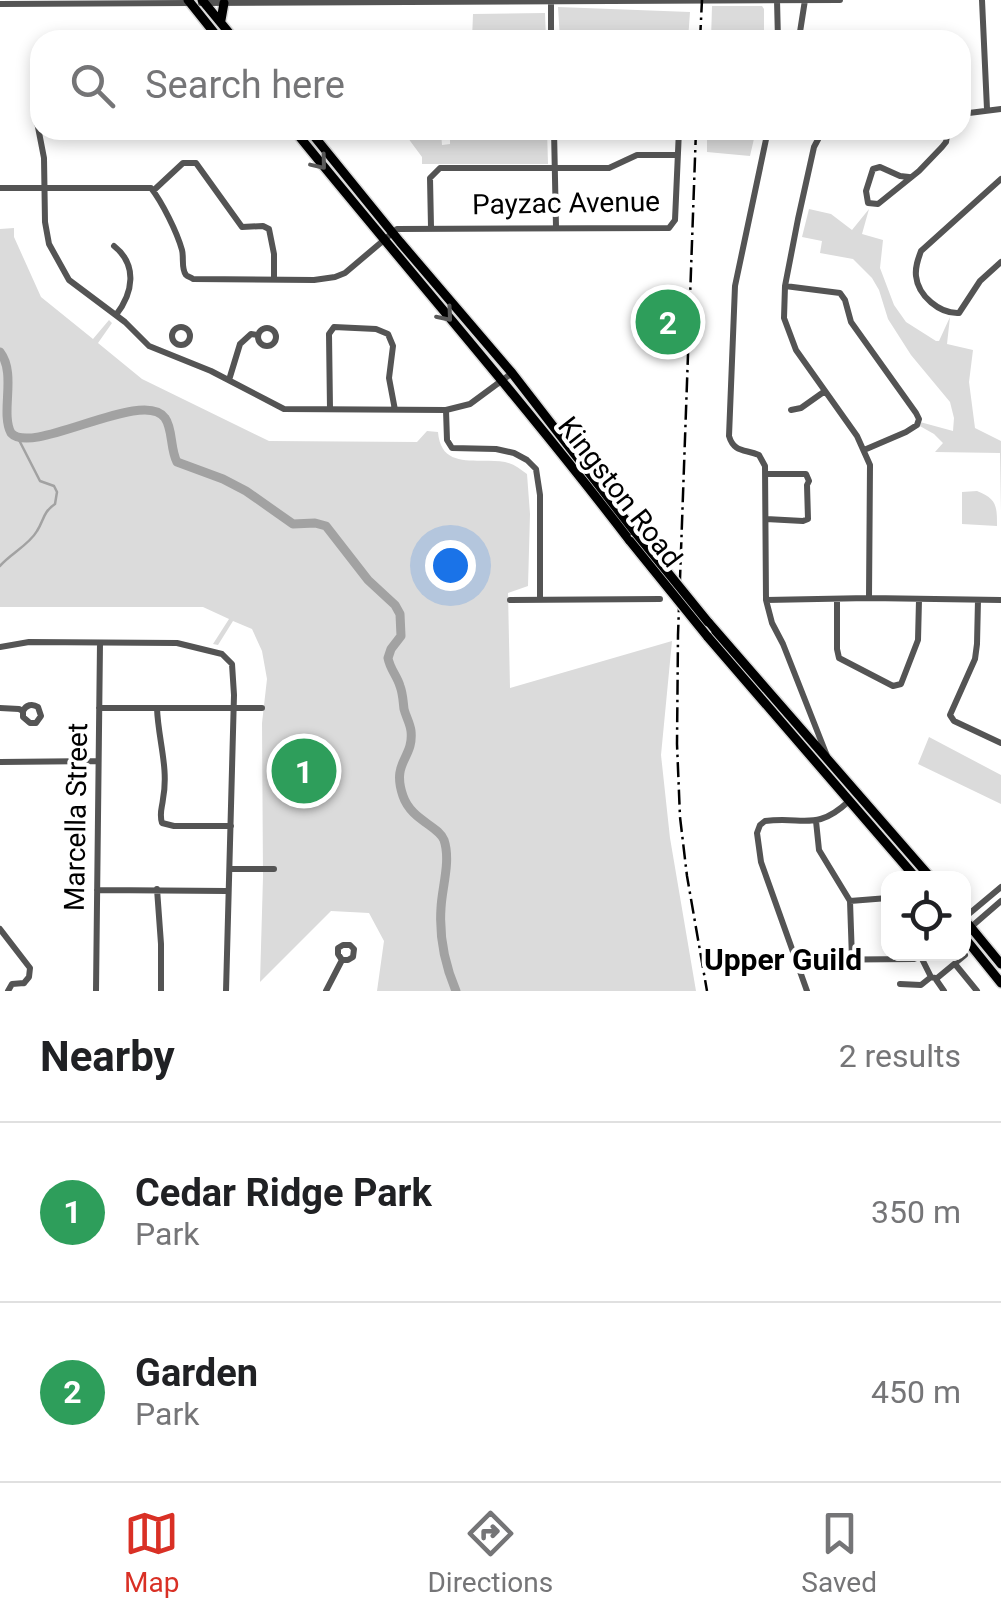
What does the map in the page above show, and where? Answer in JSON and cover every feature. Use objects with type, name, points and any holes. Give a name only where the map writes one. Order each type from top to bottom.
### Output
[{"type":"main road","points":[[189,1],[212,30]]},
{"type":"main road","points":[[204,1],[227,30]]},
{"type":"main road","points":[[220,22],[224,2]]},
{"type":"main road","name":"Kingston Road","points":[[303,140],[508,377],[706,636],[910,871]]},
{"type":"main road","name":"Kingston Road","points":[[316,140],[388,237]]},
{"type":"main road","name":"Kingston Road","points":[[633,537],[925,871]]},
{"type":"main road","points":[[971,930],[1001,964]]},
{"type":"main road","points":[[971,946],[1001,983]]},
{"type":"street","points":[[777,0],[778,30]]},
{"type":"street","points":[[800,30],[804,0]]},
{"type":"street","points":[[0,4],[840,0]]},
{"type":"street","points":[[982,0],[987,110]]},
{"type":"street","points":[[551,30],[552,2]]},
{"type":"street","points":[[971,112],[1001,109]]},
{"type":"street","points":[[41,140],[46,236],[64,274],[148,346],[229,380],[284,410],[446,410],[470,404],[508,377]]},
{"type":"street","points":[[554,140],[556,227]]},
{"type":"street","points":[[431,228],[430,178],[440,168],[608,168],[637,155],[678,155],[679,140]]},
{"type":"street","points":[[766,140],[734,286],[729,436],[737,449],[759,455],[765,466],[766,600],[830,762]]},
{"type":"street","points":[[818,140],[785,286],[784,318],[796,350],[864,450],[871,482],[870,598]]},
{"type":"street","points":[[909,177],[880,167],[873,169],[866,191],[868,203],[882,202],[918,171],[947,140]]},
{"type":"street","name":"Payzac Avenue","points":[[388,237],[398,229],[672,226],[678,155]]},
{"type":"street","points":[[154,190],[183,163],[196,164],[242,226],[269,229],[274,279]]},
{"type":"street","points":[[1001,179],[921,250],[916,266],[918,286],[935,305],[951,314],[959,313],[980,281],[1001,262]]},
{"type":"street","points":[[0,188],[154,190],[180,244],[183,270],[194,279],[334,277],[388,237]]},
{"type":"street","points":[[114,246],[127,260],[130,287],[130,296],[116,316]]},
{"type":"street","points":[[785,286],[840,293],[851,322],[919,419],[912,428],[864,450]]},
{"type":"street","points":[[330,410],[329,334],[334,327],[376,329],[388,334],[393,346],[389,378],[394,410]]},
{"type":"street","points":[[229,380],[243,339],[258,335]]},
{"type":"street","points":[[174,356],[178,344]]},
{"type":"street","points":[[791,410],[825,392]]},
{"type":"street","points":[[446,410],[447,440],[452,448],[514,453],[536,469],[540,495],[540,599]]},
{"type":"street","points":[[766,474],[806,474],[810,481],[808,518],[766,519]]},
{"type":"street","points":[[510,600],[660,599]]},
{"type":"street","points":[[766,600],[1001,600]]},
{"type":"street","points":[[837,600],[839,658],[893,686],[901,684],[918,640],[919,600]]},
{"type":"street","points":[[978,600],[975,659],[950,716],[1001,742]]},
{"type":"street","points":[[0,646],[28,642],[183,644],[222,654],[233,668],[226,991]]},
{"type":"street","name":"Marcella Street","points":[[96,991],[100,643]]},
{"type":"street","points":[[0,708],[23,711]]},
{"type":"street","points":[[99,708],[262,708]]},
{"type":"street","points":[[158,708],[158,732],[165,759],[162,822],[174,826],[230,826]]},
{"type":"street","points":[[0,762],[98,761]]},
{"type":"street","points":[[808,991],[761,862],[757,833],[760,824],[771,820],[816,821],[838,812],[850,800]]},
{"type":"street","points":[[816,821],[819,850],[850,901],[852,959]]},
{"type":"street","points":[[230,868],[274,868]]},
{"type":"street","points":[[971,917],[1001,886]]},
{"type":"street","points":[[157,889],[161,991]]},
{"type":"street","points":[[98,890],[228,891]]},
{"type":"street","points":[[850,901],[881,899]]},
{"type":"street","points":[[971,919],[1001,900]]},
{"type":"street","points":[[0,929],[31,972],[27,987],[12,984],[8,991]]},
{"type":"street","points":[[796,960],[881,959]]},
{"type":"street","points":[[326,991],[342,960]]},
{"type":"street","points":[[926,961],[944,991]]},
{"type":"street","points":[[900,984],[921,988],[958,961]]},
{"type":"street","points":[[955,964],[977,991]]},
{"type":"shaded area","points":[[712,6],[764,9],[764,30],[711,30]]},
{"type":"shaded area","points":[[558,7],[690,12],[689,30],[559,30]]},
{"type":"shaded area","points":[[545,13],[546,30],[472,30],[473,14]]},
{"type":"shaded area","points":[[409,140],[442,140],[442,145],[450,144],[450,140],[547,140],[548,164],[422,164],[422,157]]},
{"type":"shaded area","points":[[707,140],[754,140],[750,156],[707,152]]},
{"type":"shaded area","points":[[809,209],[831,214],[852,230],[869,209],[862,234],[883,240],[880,268],[894,305],[906,322],[939,341],[950,317],[947,344],[973,350],[969,382],[975,428],[1001,441],[1001,511],[1000,453],[935,452],[943,443],[918,425],[920,422],[953,431],[950,402],[911,355],[888,319],[872,278],[853,259],[820,253],[822,241],[802,237]]},
{"type":"shaded area","points":[[14,228],[14,237],[41,297],[93,339],[109,320],[112,323],[98,343],[142,379],[269,441],[417,442],[427,431],[438,432],[441,444],[453,457],[505,462],[527,474],[528,586],[508,593],[510,688],[672,641],[661,755],[670,838],[696,991],[377,991],[384,941],[369,913],[331,911],[260,982],[262,723],[267,679],[262,651],[252,629],[233,621],[218,645],[213,644],[229,619],[203,607],[0,607],[0,229]]},
{"type":"shaded area","points":[[977,491],[995,504],[997,526],[962,524],[962,492]]},
{"type":"shaded area","points":[[929,737],[1001,775],[1001,804],[918,764]]},
{"type":"waterway","points":[[0,352],[7,371],[11,433],[23,438],[41,436],[113,415],[153,411],[168,423],[177,462],[246,491],[293,524],[326,526],[368,580],[395,605],[400,614],[401,636],[388,658],[401,689],[411,731],[400,784],[412,811],[444,840],[441,930],[456,991]]},
{"type":"waterway","points":[[0,566],[34,536],[55,504],[57,492],[54,486],[40,481],[18,438]]},
{"type":"railway","points":[[700,30],[702,0]]},
{"type":"railway","points":[[696,140],[677,744],[687,876],[707,991]]},
{"type":"place","name":"Garden","points":[[668,322]]},
{"type":"place","name":"Cedar Ridge Park","points":[[304,771]]},
{"type":"district","name":"Upper Guild","points":[[783,959]]}]
